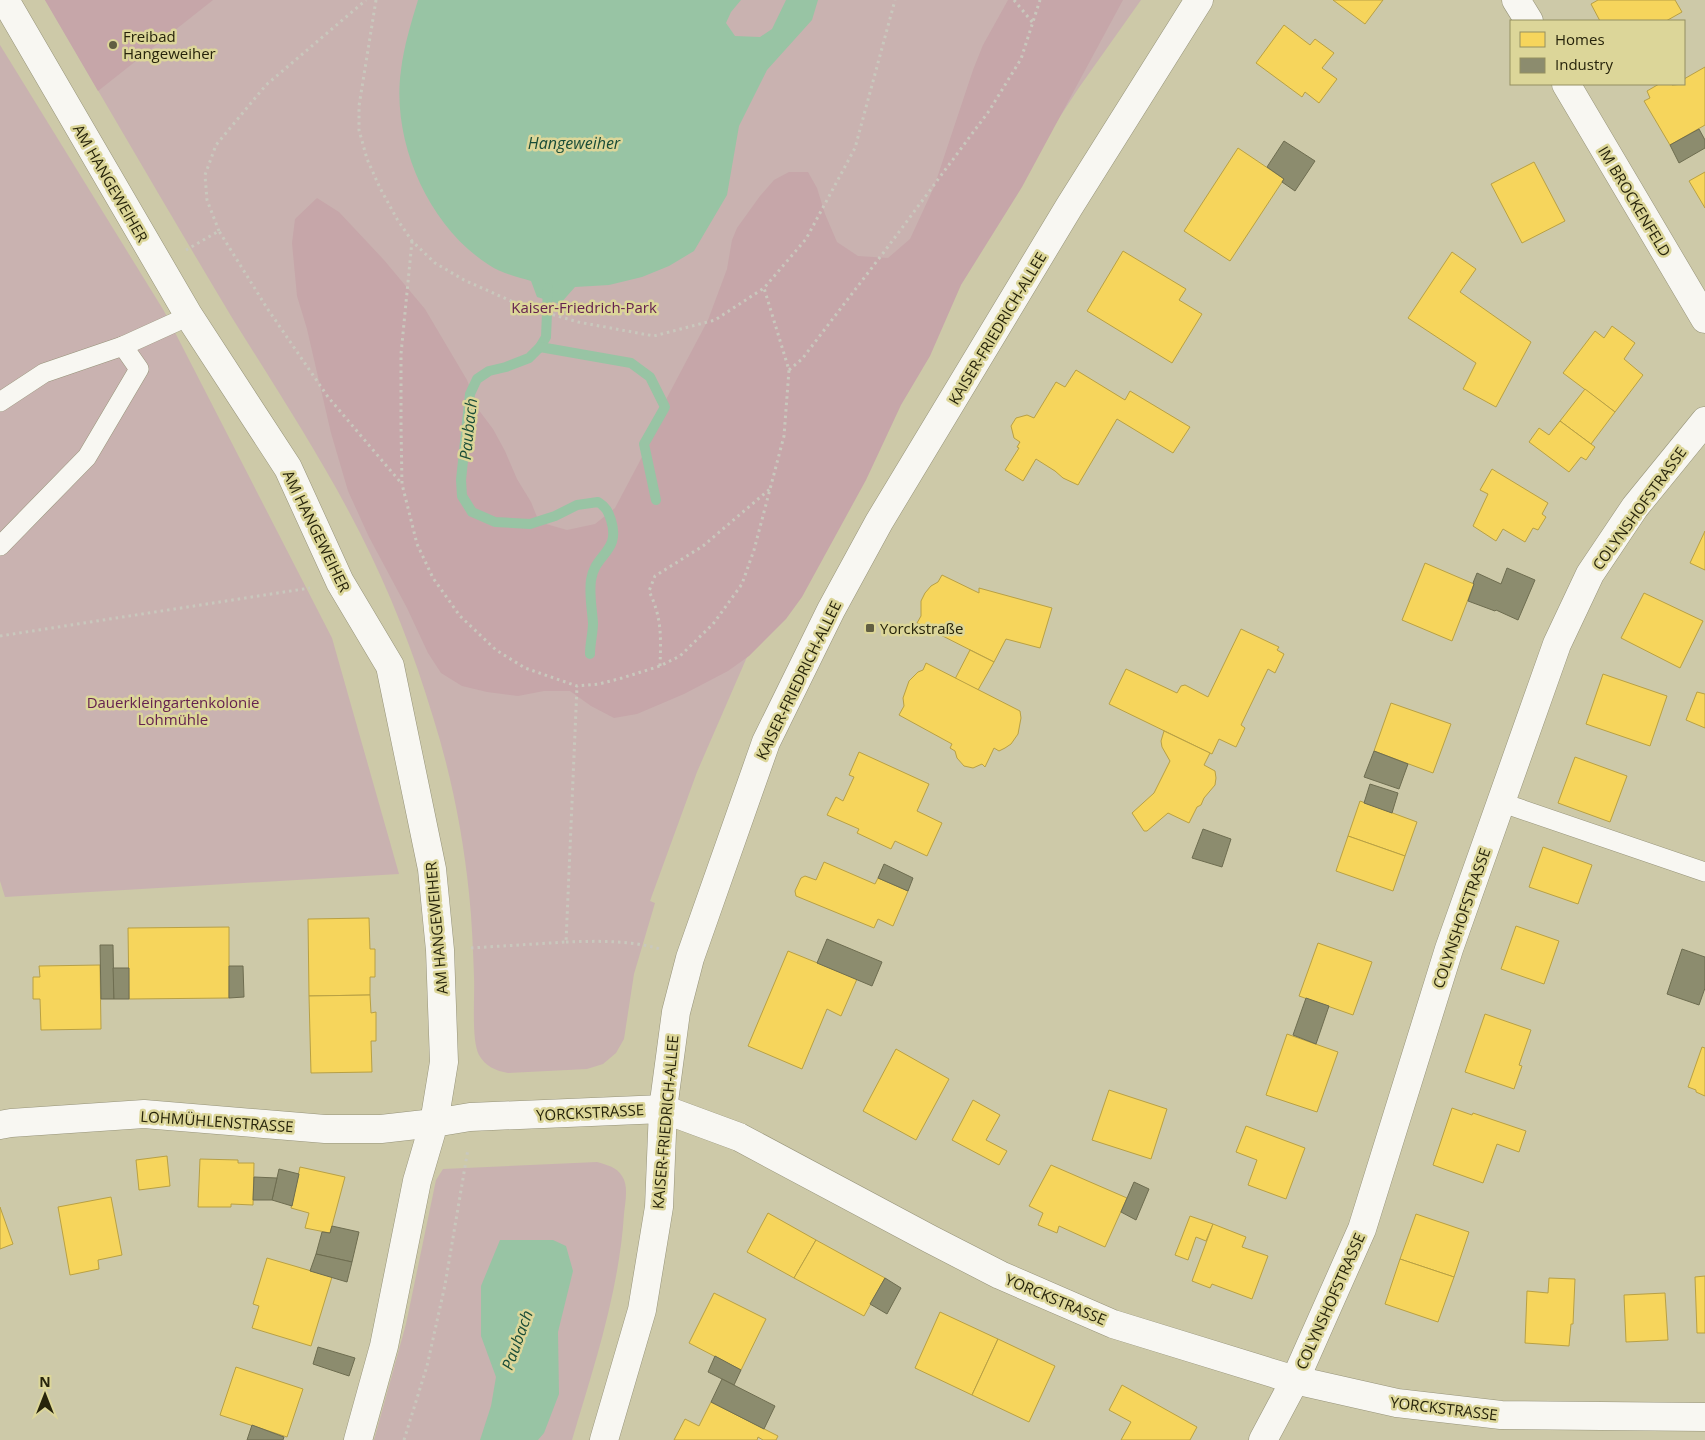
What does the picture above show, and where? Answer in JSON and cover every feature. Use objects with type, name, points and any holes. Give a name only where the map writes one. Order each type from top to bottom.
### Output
[{"type":"street","name":"AM HANGEWEIHER","points":[[5,0],[189,316],[288,468],[340,582],[390,666],[432,868],[440,950],[444,1062],[434,1123]]},
{"type":"street","name":"KAISER-FRIEDRICH-ALLEE","points":[[604,1440],[642,1310],[659,1207],[664,1109],[676,1012],[690,958],[766,742],[831,610],[879,522],[1199,0]]},
{"type":"street","points":[[1516,0],[1528,20]]},
{"type":"street","name":"IM BROCKENFELD","points":[[1567,85],[1705,319]]},
{"type":"street","name":"COLYNSHOFSTRASSE","points":[[1264,1440],[1295,1380],[1362,1229],[1449,949],[1556,644],[1590,574],[1635,507],[1705,421]]},
{"type":"street","name":"YORCKSTRASSE","points":[[434,1123],[470,1117],[664,1109],[739,1136],[921,1234],[1000,1274],[1113,1324],[1295,1380],[1397,1403],[1501,1415],[1705,1417]]},
{"type":"street","name":"LOHMÜHLENSTRASSE","points":[[0,1125],[144,1114],[324,1129],[381,1129],[434,1123]]},
{"type":"street","points":[[358,1440],[384,1346],[417,1181],[434,1123]]},
{"type":"lane","points":[[0,402],[44,373],[123,346],[189,316]]},
{"type":"lane","points":[[0,546],[87,458],[139,369],[123,346]]},
{"type":"lane","points":[[1500,802],[1705,872]]},
{"type":"path","points":[[366,0],[266,85],[216,145],[206,175],[207,200],[219,231],[328,397],[402,484]]},
{"type":"path","points":[[376,0],[359,106],[359,130],[367,159],[380,188],[412,242],[435,263],[464,280],[520,305],[578,322],[654,336],[716,320],[764,288],[806,239],[855,148],[895,0]]},
{"type":"path","points":[[1014,0],[1033,23]]},
{"type":"path","points":[[789,370],[802,359],[989,111],[1021,59],[1040,0]]},
{"type":"path","points":[[160,266],[219,231]]},
{"type":"path","points":[[412,242],[400,354],[402,484],[417,544],[433,578],[460,616],[496,650],[525,668],[577,686],[599,684],[660,666],[680,656],[713,624],[742,584],[754,550],[784,436],[789,370],[764,288]]},
{"type":"path","points":[[660,666],[660,621],[657,608],[649,591],[655,576],[703,546],[771,488]]},
{"type":"path","points":[[0,636],[340,582]]},
{"type":"path","points":[[566,942],[577,686]]},
{"type":"path","points":[[464,948],[610,941],[645,944],[690,958]]},
{"type":"path","points":[[404,1440],[427,1366],[445,1285],[466,1161],[470,1117]]},
{"type":"green space","name":"Kaiser-Friedrich-Park","points":[[45,0],[1141,0],[1078,89],[1007,198],[750,650],[697,772],[650,901],[655,903],[634,974],[624,1039],[616,1053],[603,1064],[587,1069],[508,1073],[491,1067],[479,1055],[474,1029],[474,977],[470,904],[456,804],[426,693],[391,600],[371,555],[330,477],[207,277]]},
{"type":"green space","name":"Dauerkleingartenkolonie Lohmühle","points":[[0,45],[164,311],[332,638],[399,874],[5,897],[0,881]]},
{"type":"green space","points":[[597,1162],[611,1167],[620,1173],[624,1180],[626,1200],[617,1272],[611,1300],[597,1357],[572,1440],[374,1440],[406,1324],[436,1180],[443,1169]]},
{"type":"shaded area","name":"Freibad Hangeweiher","points":[[45,0],[213,0],[98,91]]},
{"type":"shaded area","points":[[1008,0],[1123,0],[1022,187],[961,285],[930,356],[901,405],[866,480],[802,597],[786,619],[749,656],[728,671],[684,694],[637,714],[614,718],[591,706],[570,691],[544,691],[518,696],[487,692],[462,686],[441,673],[428,653],[407,608],[369,537],[348,491],[331,433],[307,329],[297,296],[292,243],[295,219],[317,198],[339,212],[384,260],[425,309],[467,380],[478,409],[493,429],[505,451],[539,522],[567,530],[595,524],[615,508],[642,457],[660,411],[708,320],[727,269],[732,240],[737,228],[760,196],[774,180],[789,172],[808,172],[817,188],[825,214],[837,242],[858,256],[888,258],[910,239],[934,187],[983,45]]},
{"type":"water","name":"Hangeweiher","points":[[418,0],[741,0],[731,12],[726,23],[735,36],[760,37],[772,29],[786,0],[818,0],[812,20],[767,70],[739,126],[727,195],[694,251],[669,266],[642,277],[609,285],[575,287],[560,304],[537,297],[531,281],[494,268],[467,248],[448,228],[418,180],[408,153],[399,97],[404,52]]},
{"type":"water","points":[[500,1240],[553,1240],[566,1246],[573,1271],[558,1332],[559,1394],[544,1433],[538,1440],[480,1440],[491,1406],[496,1377],[481,1336],[481,1286]]},
{"type":"building: Homes","points":[[1333,0],[1383,0],[1365,24]]},
{"type":"building: Homes","points":[[1598,0],[1675,0],[1682,12],[1668,20],[1599,20],[1591,4]]},
{"type":"building: Homes","points":[[1284,25],[1310,45],[1315,39],[1334,53],[1322,68],[1337,79],[1319,103],[1305,92],[1302,97],[1256,63]]},
{"type":"building: Homes","points":[[1705,67],[1705,125],[1670,145],[1644,101],[1650,98],[1647,91],[1657,85],[1685,85],[1685,78]]},
{"type":"building: Homes","points":[[1238,148],[1284,179],[1230,261],[1184,231]]},
{"type":"building: Homes","points":[[1534,162],[1565,221],[1522,243],[1491,184]]},
{"type":"building: Homes","points":[[1705,172],[1705,208],[1689,181]]},
{"type":"building: Homes","points":[[1123,251],[1186,289],[1179,300],[1202,314],[1172,363],[1087,311]]},
{"type":"building: Homes","points":[[1452,252],[1476,269],[1460,292],[1531,342],[1496,407],[1463,389],[1476,363],[1408,318]]},
{"type":"building: Homes","points":[[1612,326],[1635,343],[1624,359],[1643,375],[1615,412],[1563,373],[1595,331],[1604,338]]},
{"type":"building: Homes","points":[[1076,370],[1125,400],[1130,391],[1190,427],[1173,453],[1117,419],[1078,485],[1063,478],[1036,459],[1023,481],[1005,470],[1019,448],[1017,447],[1020,442],[1014,438],[1011,426],[1016,418],[1027,415],[1034,418],[1056,382],[1065,387]]},
{"type":"building: Homes","points":[[1585,389],[1615,412],[1591,444],[1560,421]]},
{"type":"building: Homes","points":[[1560,421],[1595,447],[1586,460],[1581,457],[1569,472],[1529,442],[1539,428],[1549,435]]},
{"type":"building: Homes","points":[[1492,469],[1548,503],[1542,514],[1546,517],[1538,530],[1533,528],[1525,542],[1503,529],[1496,541],[1473,526],[1488,494],[1480,490]]},
{"type":"building: Homes","points":[[1705,531],[1705,570],[1690,563]]},
{"type":"building: Homes","points":[[1425,563],[1474,584],[1452,641],[1402,620]]},
{"type":"building: Homes","points":[[942,575],[979,593],[979,588],[1052,608],[1040,648],[1006,639],[994,662],[917,623],[921,616],[921,601],[925,593],[938,582]]},
{"type":"building: Homes","points":[[1644,593],[1703,621],[1680,668],[1621,638]]},
{"type":"building: Homes","points":[[1241,629],[1279,647],[1277,650],[1284,654],[1275,673],[1268,669],[1241,725],[1245,728],[1236,747],[1219,739],[1212,754],[1109,704],[1126,669],[1177,693],[1181,686],[1185,685],[1208,697]]},
{"type":"building: Homes","points":[[970,650],[994,662],[978,690],[955,679]]},
{"type":"building: Homes","points":[[926,663],[1020,711],[1021,718],[1018,734],[1011,744],[1005,748],[999,751],[994,748],[985,767],[982,764],[973,768],[964,766],[957,758],[955,751],[950,748],[952,744],[899,715],[904,706],[903,698],[909,681],[918,672],[923,670]]},
{"type":"building: Homes","points":[[1603,674],[1667,696],[1650,746],[1586,724]]},
{"type":"building: Homes","points":[[1697,692],[1705,694],[1705,728],[1686,720]]},
{"type":"building: Homes","points":[[1391,703],[1451,724],[1433,773],[1374,751]]},
{"type":"building: Homes","points":[[1164,731],[1210,753],[1204,765],[1215,771],[1215,785],[1204,798],[1201,805],[1197,807],[1189,823],[1168,813],[1147,831],[1144,831],[1132,813],[1154,793],[1170,761],[1162,747],[1161,741]]},
{"type":"building: Homes","points":[[859,752],[929,784],[917,811],[942,823],[927,856],[895,841],[891,849],[857,833],[859,829],[827,815],[836,797],[843,801],[854,777],[849,775]]},
{"type":"building: Homes","points":[[1575,757],[1627,776],[1610,822],[1558,803]]},
{"type":"building: Homes","points":[[1360,801],[1417,822],[1405,856],[1348,836]]},
{"type":"building: Homes","points":[[1348,836],[1405,856],[1393,891],[1336,871]]},
{"type":"building: Homes","points":[[1543,847],[1592,865],[1578,904],[1529,887]]},
{"type":"building: Homes","points":[[824,862],[875,884],[878,878],[908,891],[893,926],[878,919],[874,928],[796,896],[795,891],[801,878],[805,876],[816,880]]},
{"type":"building: Homes","points":[[369,918],[370,949],[375,949],[375,977],[370,977],[370,995],[309,996],[308,919]]},
{"type":"building: Homes","points":[[1516,926],[1559,941],[1544,984],[1501,969]]},
{"type":"building: Homes","points":[[229,927],[229,998],[129,999],[128,928]]},
{"type":"building: Homes","points":[[1318,943],[1372,962],[1353,1015],[1299,996]]},
{"type":"building: Homes","points":[[788,951],[857,979],[841,1016],[827,1009],[802,1069],[748,1046]]},
{"type":"building: Homes","points":[[100,965],[101,1029],[41,1030],[40,999],[33,999],[33,977],[40,977],[39,966]]},
{"type":"building: Homes","points":[[370,995],[371,1013],[376,1012],[376,1041],[371,1041],[372,1072],[311,1073],[309,996]]},
{"type":"building: Homes","points":[[1485,1014],[1531,1030],[1519,1065],[1522,1066],[1514,1089],[1465,1072]]},
{"type":"building: Homes","points":[[1287,1034],[1338,1052],[1317,1112],[1266,1095]]},
{"type":"building: Homes","points":[[1702,1047],[1705,1048],[1705,1096],[1688,1087]]},
{"type":"building: Homes","points":[[896,1049],[949,1079],[916,1140],[863,1111]]},
{"type":"building: Homes","points":[[1109,1090],[1167,1109],[1151,1159],[1092,1140]]},
{"type":"building: Homes","points":[[973,1100],[1000,1115],[986,1140],[1007,1151],[999,1165],[952,1140]]},
{"type":"building: Homes","points":[[1452,1108],[1526,1131],[1519,1152],[1497,1144],[1483,1183],[1433,1165]]},
{"type":"building: Homes","points":[[1246,1126],[1305,1148],[1286,1199],[1248,1185],[1257,1160],[1236,1152]]},
{"type":"building: Homes","points":[[167,1156],[170,1186],[139,1190],[136,1160]]},
{"type":"building: Homes","points":[[200,1159],[238,1160],[238,1163],[254,1163],[253,1205],[231,1204],[231,1207],[198,1207]]},
{"type":"building: Homes","points":[[1051,1165],[1127,1198],[1105,1247],[1059,1226],[1057,1233],[1038,1225],[1043,1213],[1029,1206]]},
{"type":"building: Homes","points":[[300,1167],[345,1177],[330,1233],[305,1228],[309,1213],[291,1208]]},
{"type":"building: Homes","points":[[111,1197],[122,1255],[98,1260],[99,1269],[70,1275],[58,1207]]},
{"type":"building: Homes","points":[[0,1207],[13,1244],[0,1249]]},
{"type":"building: Homes","points":[[768,1213],[816,1240],[794,1278],[747,1252]]},
{"type":"building: Homes","points":[[1416,1214],[1469,1232],[1454,1277],[1400,1259]]},
{"type":"building: Homes","points":[[1190,1216],[1213,1224],[1206,1241],[1196,1237],[1188,1260],[1175,1255]]},
{"type":"building: Homes","points":[[1213,1224],[1246,1237],[1242,1247],[1268,1256],[1252,1299],[1212,1284],[1210,1288],[1192,1281]]},
{"type":"building: Homes","points":[[816,1240],[885,1278],[864,1316],[794,1278]]},
{"type":"building: Homes","points":[[267,1258],[332,1277],[311,1346],[252,1328],[259,1306],[253,1304]]},
{"type":"building: Homes","points":[[1400,1259],[1454,1277],[1438,1322],[1385,1304]]},
{"type":"building: Homes","points":[[1705,1276],[1705,1333],[1697,1333],[1695,1277]]},
{"type":"building: Homes","points":[[1549,1278],[1575,1279],[1573,1324],[1571,1324],[1569,1346],[1525,1343],[1527,1291],[1548,1293]]},
{"type":"building: Homes","points":[[714,1293],[766,1319],[741,1370],[689,1343]]},
{"type":"building: Homes","points":[[1665,1293],[1668,1340],[1626,1342],[1624,1295]]},
{"type":"building: Homes","points":[[940,1312],[998,1339],[972,1395],[915,1368]]},
{"type":"building: Homes","points":[[998,1339],[1055,1366],[1029,1422],[972,1395]]},
{"type":"building: Homes","points":[[236,1367],[303,1389],[287,1437],[220,1415]]},
{"type":"building: Homes","points":[[1122,1385],[1197,1427],[1190,1440],[1121,1440],[1131,1422],[1109,1410]]},
{"type":"building: Homes","points":[[711,1402],[778,1436],[776,1440],[763,1440],[758,1437],[757,1440],[674,1440],[685,1419],[699,1426]]},
{"type":"building: Industry","points":[[1699,129],[1705,140],[1705,148],[1679,163],[1670,145]]},
{"type":"building: Industry","points":[[1284,141],[1315,161],[1295,191],[1282,182],[1284,179],[1267,167]]},
{"type":"building: Industry","points":[[1507,568],[1535,580],[1518,620],[1496,610],[1468,601],[1477,573],[1501,584]]},
{"type":"building: Industry","points":[[1374,751],[1408,764],[1399,789],[1364,777]]},
{"type":"building: Industry","points":[[1370,784],[1398,793],[1392,813],[1364,803]]},
{"type":"building: Industry","points":[[1203,829],[1231,839],[1222,867],[1192,858]]},
{"type":"building: Industry","points":[[884,864],[913,878],[908,891],[878,878]]},
{"type":"building: Industry","points":[[827,939],[882,962],[872,986],[817,963]]},
{"type":"building: Industry","points":[[100,945],[113,945],[114,999],[101,999]]},
{"type":"building: Industry","points":[[1682,949],[1705,957],[1705,988],[1699,1005],[1667,994]]},
{"type":"building: Industry","points":[[229,966],[243,966],[244,997],[229,998]]},
{"type":"building: Industry","points":[[113,968],[129,968],[129,999],[114,999]]},
{"type":"building: Industry","points":[[1306,998],[1329,1006],[1316,1044],[1293,1035]]},
{"type":"building: Industry","points":[[279,1169],[299,1174],[292,1206],[272,1200]]},
{"type":"building: Industry","points":[[254,1177],[277,1178],[272,1200],[253,1200]]},
{"type":"building: Industry","points":[[1134,1182],[1149,1189],[1136,1220],[1121,1212]]},
{"type":"building: Industry","points":[[332,1226],[359,1232],[352,1262],[316,1254],[322,1232],[330,1233]]},
{"type":"building: Industry","points":[[316,1254],[352,1262],[347,1282],[310,1271]]},
{"type":"building: Industry","points":[[885,1278],[901,1288],[887,1314],[870,1304]]},
{"type":"building: Industry","points":[[318,1347],[355,1358],[349,1376],[313,1364]]},
{"type":"building: Industry","points":[[715,1356],[741,1370],[734,1385],[708,1372]]},
{"type":"building: Industry","points":[[722,1379],[775,1406],[764,1429],[711,1402]]},
{"type":"building: Industry","points":[[252,1425],[284,1437],[283,1440],[247,1440]]},
{"type":"waterway","name":"Paubach","points":[[548,288],[546,337],[540,347],[529,358],[489,371],[477,379],[470,394],[461,480],[462,496],[472,512],[495,522],[530,524],[555,516],[577,505],[598,502],[605,508],[611,520],[613,539],[593,571],[591,580],[590,596],[593,623],[590,654]]},
{"type":"waterway","points":[[540,347],[631,363],[650,377],[665,407],[644,444],[656,500]]},
{"type":"place","name":"Freibad Hangeweiher","points":[[113,45]]},
{"type":"place","name":"Yorckstraße","points":[[870,628]]}]
